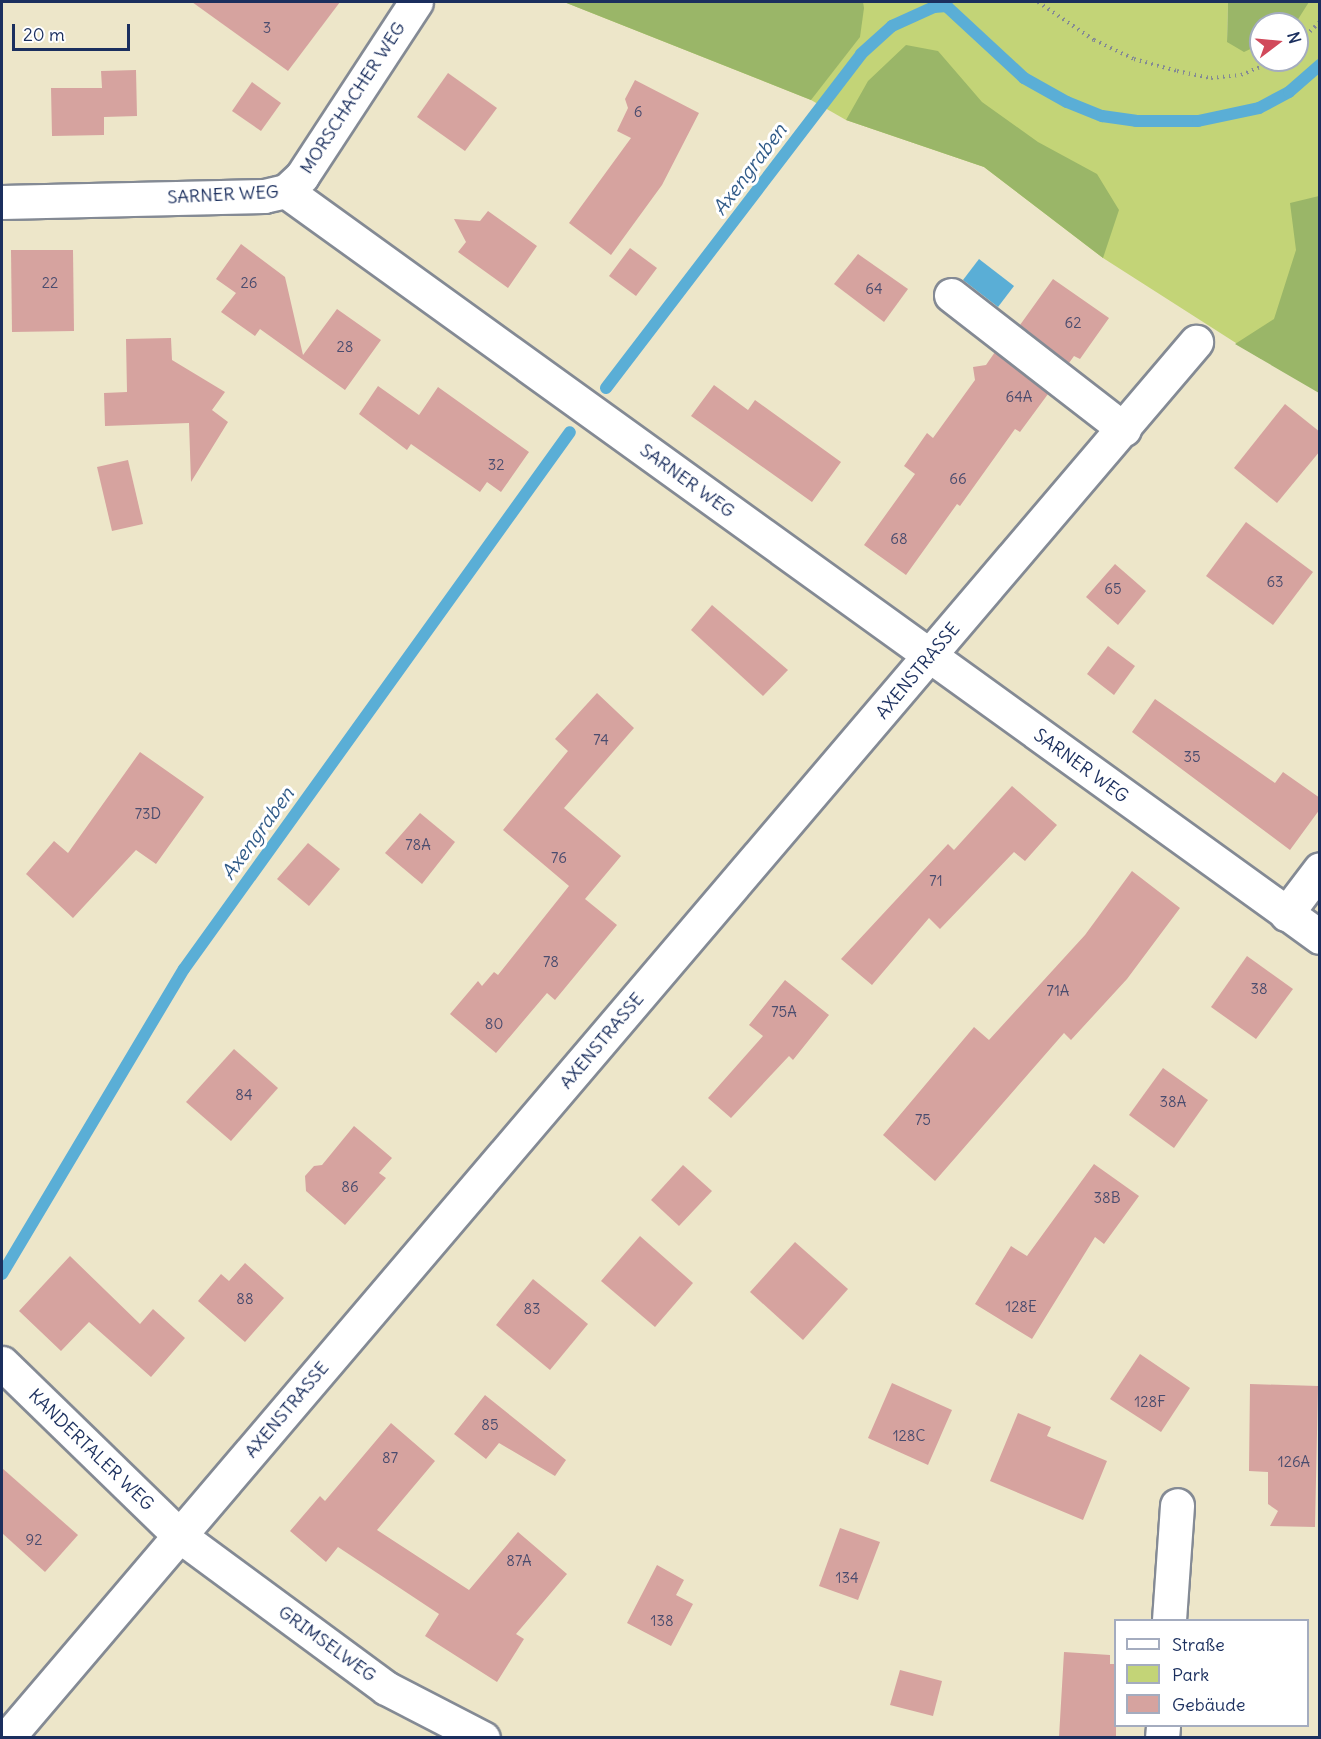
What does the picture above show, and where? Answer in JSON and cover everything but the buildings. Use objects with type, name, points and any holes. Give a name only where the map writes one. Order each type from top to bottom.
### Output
[{"type":"street","name":"MORSCHACHER WEG","points":[[286,191],[303,176],[416,2]]},
{"type":"street","name":"SARNER WEG","points":[[2,201],[264,196],[286,191],[1320,937]]},
{"type":"street","points":[[951,295],[1124,429]]},
{"type":"street","name":"AXENSTRASSE","points":[[7,1737],[930,657],[1196,342]]},
{"type":"street","points":[[1286,914],[1320,869]]},
{"type":"street","name":"KANDERTALER WEG","points":[[2,1363],[180,1536]]},
{"type":"street","points":[[1170,1619],[1177,1505]]},
{"type":"street","name":"GRIMSELWEG","points":[[180,1536],[387,1688],[483,1737]]},
{"type":"path","points":[[1038,2],[1094,40],[1134,59],[1211,78],[1241,75],[1249,72]]},
{"type":"path","points":[[1309,33],[1320,22]]},
{"type":"green space","points":[[564,2],[1228,2],[1227,42],[1256,2],[1319,2],[1319,239],[1261,359],[1103,258],[984,167],[846,120],[811,100]]},
{"type":"green space","points":[[564,2],[863,2],[864,8],[860,37],[811,100]]},
{"type":"green space","points":[[1228,2],[1309,2],[1303,12],[1249,12],[1249,50],[1244,52],[1227,42]]},
{"type":"green space","points":[[906,45],[938,51],[982,102],[1038,142],[1097,174],[1119,210],[1103,258],[984,167],[846,120],[868,81]]},
{"type":"green space","points":[[1320,196],[1319,393],[1235,344],[1274,319],[1296,250],[1290,203]]},
{"type":"water","points":[[979,259],[1014,286],[998,307],[963,280]]},
{"type":"waterway","points":[[942,2],[1024,78],[1067,102],[1102,116],[1136,121],[1198,121],[1259,108],[1289,92],[1320,65]]},
{"type":"waterway","name":"Axengraben","points":[[606,388],[861,54],[892,26],[934,7],[947,6]]},
{"type":"waterway","name":"Axengraben","points":[[2,1274],[184,969],[570,432]]}]
